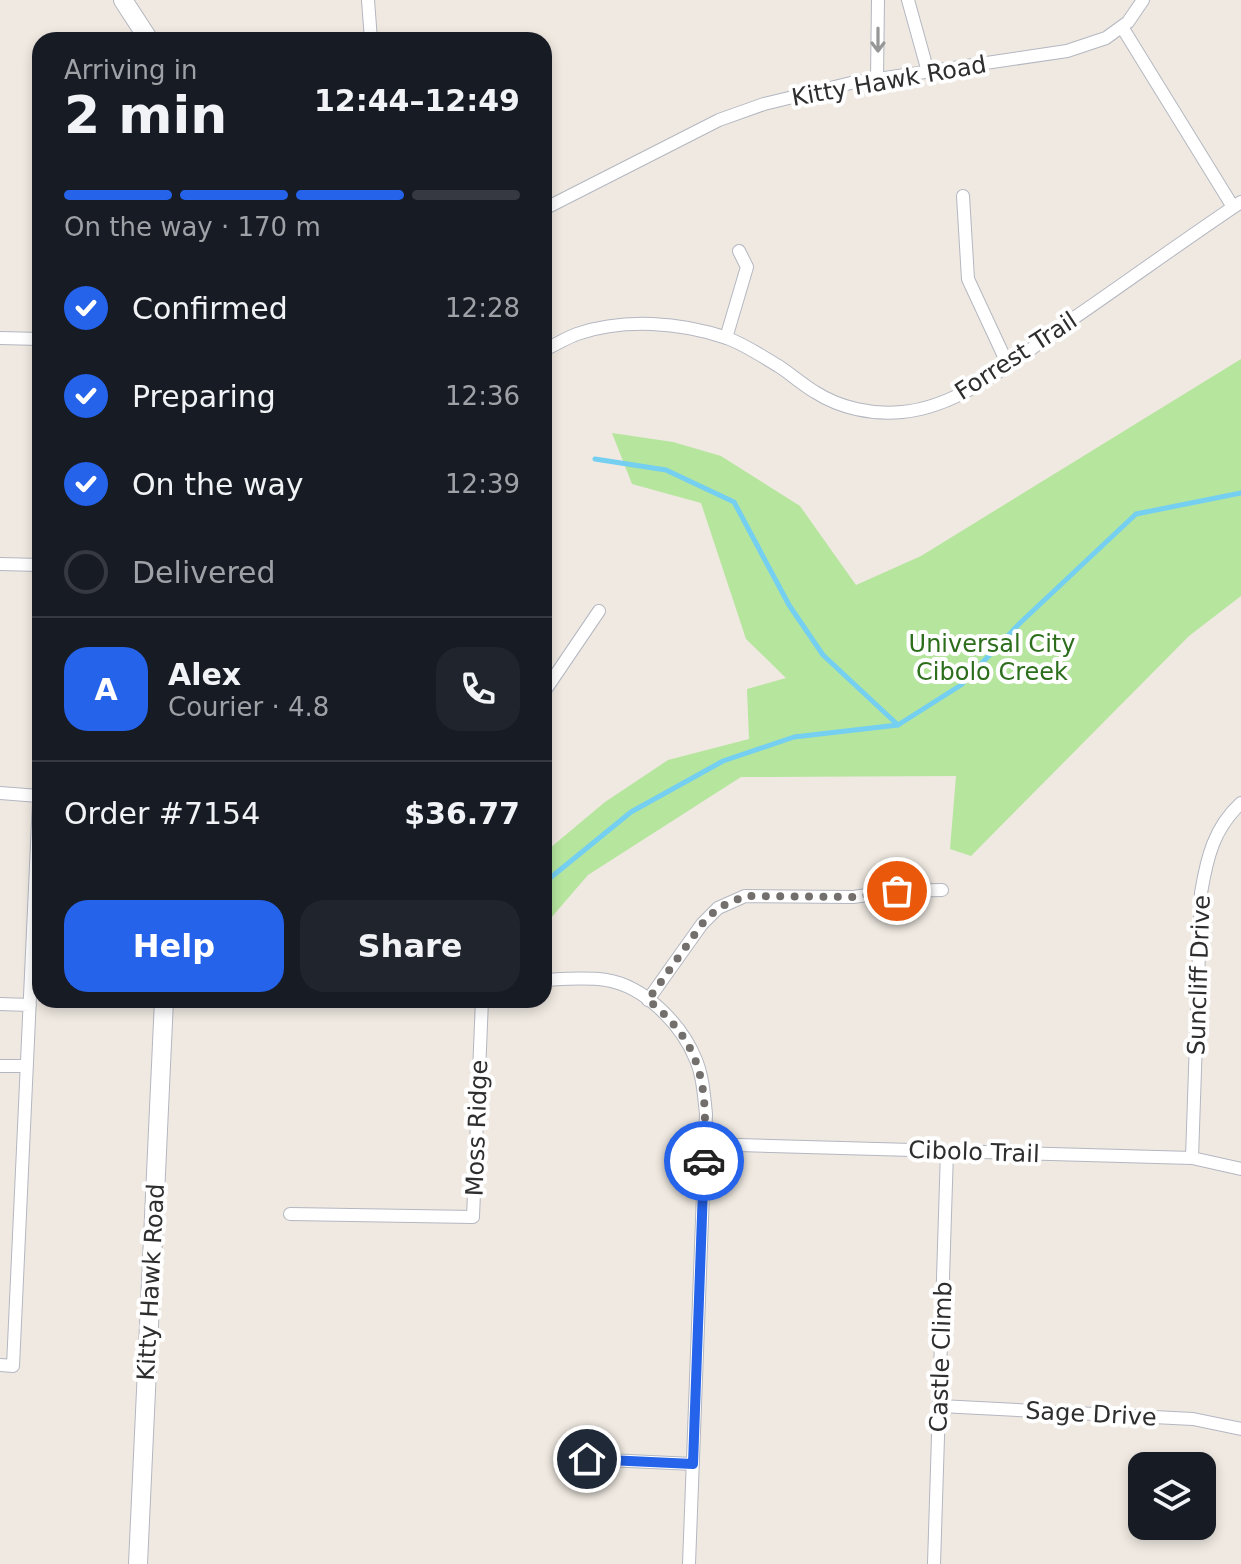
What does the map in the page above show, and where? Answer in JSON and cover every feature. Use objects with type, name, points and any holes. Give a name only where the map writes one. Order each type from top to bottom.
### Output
[{"type":"street","points":[[123,0],[144,32]]},
{"type":"street","points":[[368,0],[370,32]]},
{"type":"street","points":[[877,79],[878,0]]},
{"type":"street","points":[[908,0],[928,72]]},
{"type":"street","name":"Kitty Hawk Road","points":[[552,205],[719,120],[764,104],[851,83],[1067,51],[1106,38],[1122,27],[1143,0]]},
{"type":"street","points":[[1122,27],[1237,204]]},
{"type":"street","points":[[963,196],[968,279],[1008,365]]},
{"type":"street","name":"Forrest Trail","points":[[552,346],[577,334],[636,323],[679,327],[726,338],[770,361],[828,399],[871,412],[901,413],[931,407],[959,395],[1008,365],[1237,204]]},
{"type":"street","points":[[726,338],[747,267],[739,251]]},
{"type":"street","points":[[0,338],[32,339]]},
{"type":"street","points":[[0,564],[32,565]]},
{"type":"street","points":[[552,680],[599,611]]},
{"type":"street","points":[[0,793],[32,795]]},
{"type":"street","name":"Suncliff Drive","points":[[1192,1158],[1201,893],[1208,853],[1225,818],[1241,803]]},
{"type":"street","points":[[648,1000],[702,924],[718,908],[745,896],[853,897],[897,891],[942,890]]},
{"type":"street","points":[[552,980],[609,980],[648,1000],[664,1013],[682,1035],[696,1060],[704,1086],[705,1144],[689,1564]]},
{"type":"street","points":[[6,1366],[32,981]]},
{"type":"street","points":[[0,1004],[30,1005]]},
{"type":"street","name":"Kitty Hawk Road","points":[[138,1564],[164,1008]]},
{"type":"street","name":"Moss Ridge","points":[[290,1214],[473,1217],[482,1008]]},
{"type":"street","points":[[0,1066],[27,1066]]},
{"type":"street","name":"Cibolo Trail","points":[[705,1144],[1192,1158],[1241,1169]]},
{"type":"street","name":"Castle Climb","points":[[934,1564],[947,1151]]},
{"type":"street","name":"Sage Drive","points":[[940,1406],[1193,1419],[1241,1429]]},
{"type":"street","points":[[587,1459],[693,1464]]},
{"type":"green space","name":"Universal City Cibolo Creek","points":[[1241,359],[1241,596],[1189,636],[971,856],[950,849],[956,776],[741,777],[588,875],[552,917],[552,846],[605,802],[668,760],[749,739],[747,689],[786,678],[746,639],[701,503],[632,484],[612,433],[673,442],[721,456],[800,506],[856,585],[921,556]]},
{"type":"waterway","points":[[595,459],[666,470],[734,502],[789,605],[823,655],[898,725]]},
{"type":"waterway","points":[[552,876],[631,812],[723,761],[794,737],[898,725],[961,685],[1020,623],[1136,514],[1241,493]]},
{"type":"way so far","points":[[704,1161],[704,1086],[696,1060],[682,1035],[664,1013],[648,1000],[702,924],[718,908],[745,896],[853,897],[897,891]]},
{"type":"route","points":[[587,1459],[693,1464],[704,1161]]}]
